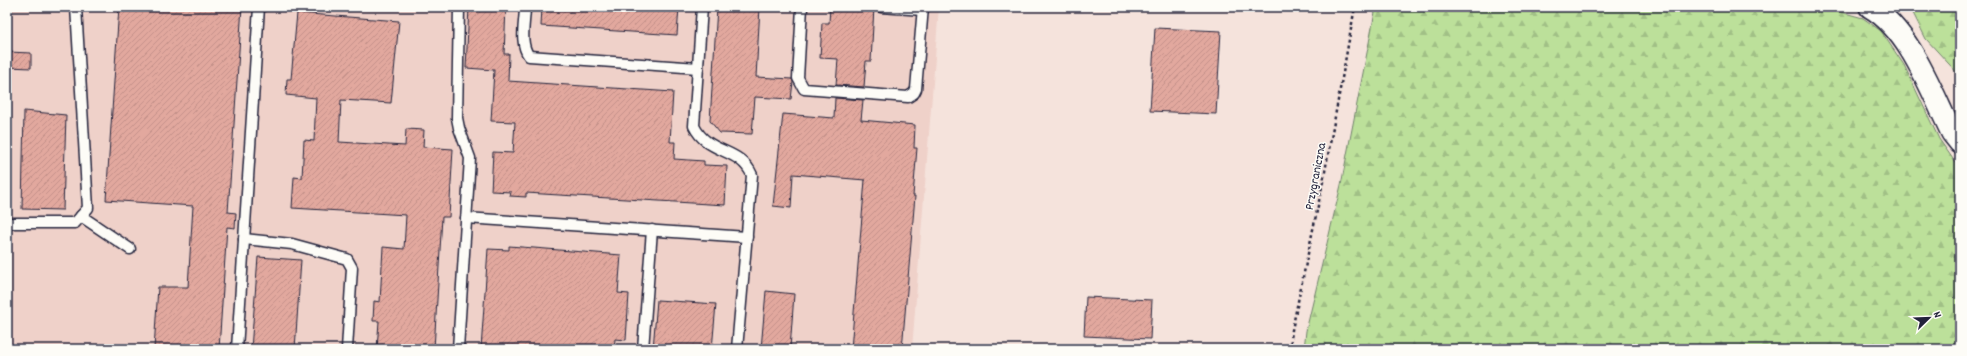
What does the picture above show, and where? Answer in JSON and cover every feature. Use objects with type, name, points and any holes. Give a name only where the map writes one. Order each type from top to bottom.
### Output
[{"type":"street","points":[[1870,7],[1890,22],[1906,43],[1952,133],[1960,143]]},
{"type":"lane","points":[[7,223],[75,223],[88,208],[76,7]]},
{"type":"lane","points":[[237,349],[260,7]]},
{"type":"lane","points":[[458,349],[470,158],[457,118],[459,7]]},
{"type":"lane","points":[[525,7],[524,50],[529,56],[698,68]]},
{"type":"lane","points":[[702,7],[694,126],[697,133],[705,142],[740,159],[752,175],[737,349]]},
{"type":"lane","points":[[802,7],[798,78],[804,89],[908,97],[914,93],[916,89],[923,8],[881,7]]},
{"type":"lane","points":[[81,216],[130,249]]},
{"type":"lane","points":[[466,218],[747,237]]},
{"type":"lane","points":[[643,349],[652,230]]},
{"type":"lane","points":[[244,239],[292,244],[347,259],[352,268],[347,349]]},
{"type":"path","name":"Przygraniczna","points":[[1290,349],[1292,330],[1324,177],[1356,7]]},
{"type":"shaded area","points":[[7,7],[939,7],[912,349],[7,349]]},
{"type":"green space","points":[[1376,7],[1734,7],[1830,9],[1863,18],[1881,31],[1904,65],[1939,139],[1960,169],[1960,349],[1304,349],[1306,331],[1341,185]]},
{"type":"green space","points":[[1910,7],[1960,7],[1960,76],[1926,39]]},
{"type":"building","points":[[119,7],[242,7],[228,212],[236,213],[235,228],[227,227],[219,349],[154,349],[158,287],[188,287],[193,206],[106,200]]},
{"type":"building","points":[[469,7],[506,7],[504,54],[509,54],[508,81],[673,92],[670,142],[675,142],[674,159],[704,161],[704,165],[727,166],[725,205],[526,193],[526,197],[510,196],[511,192],[491,191],[493,152],[513,153],[515,122],[491,121],[494,70],[466,68]]},
{"type":"building","points":[[542,7],[679,7],[677,35],[541,26]]},
{"type":"building","points":[[717,7],[760,7],[756,77],[792,79],[793,82],[791,99],[755,97],[752,134],[720,133],[710,121]]},
{"type":"building","points":[[830,7],[874,7],[871,61],[866,61],[864,87],[836,85],[838,59],[820,58],[822,23],[829,23]]},
{"type":"building","points":[[297,13],[399,21],[391,103],[341,100],[339,142],[405,146],[406,129],[424,130],[423,147],[453,149],[449,217],[442,217],[434,349],[377,349],[379,321],[373,321],[374,301],[380,302],[383,247],[404,249],[406,215],[292,208],[294,177],[302,178],[304,140],[314,141],[316,98],[286,95],[287,79],[291,79]]},
{"type":"building","points":[[1155,28],[1221,31],[1216,114],[1150,111]]},
{"type":"building","points":[[8,52],[31,53],[31,68],[8,67]]},
{"type":"building","points":[[835,98],[863,100],[861,120],[915,125],[914,148],[917,148],[913,196],[915,196],[902,349],[851,349],[865,180],[793,174],[791,208],[773,206],[783,114],[834,118]]},
{"type":"building","points":[[24,111],[66,115],[63,210],[22,209]]},
{"type":"building","points":[[509,246],[621,255],[618,293],[629,294],[626,340],[615,339],[614,349],[481,349],[488,249],[509,250]]},
{"type":"building","points":[[258,257],[301,260],[295,349],[251,349]]},
{"type":"building","points":[[766,291],[794,294],[790,349],[761,349]]},
{"type":"building","points":[[1086,297],[1152,300],[1150,339],[1084,336]]},
{"type":"building","points":[[657,300],[716,304],[712,349],[653,349]]}]
